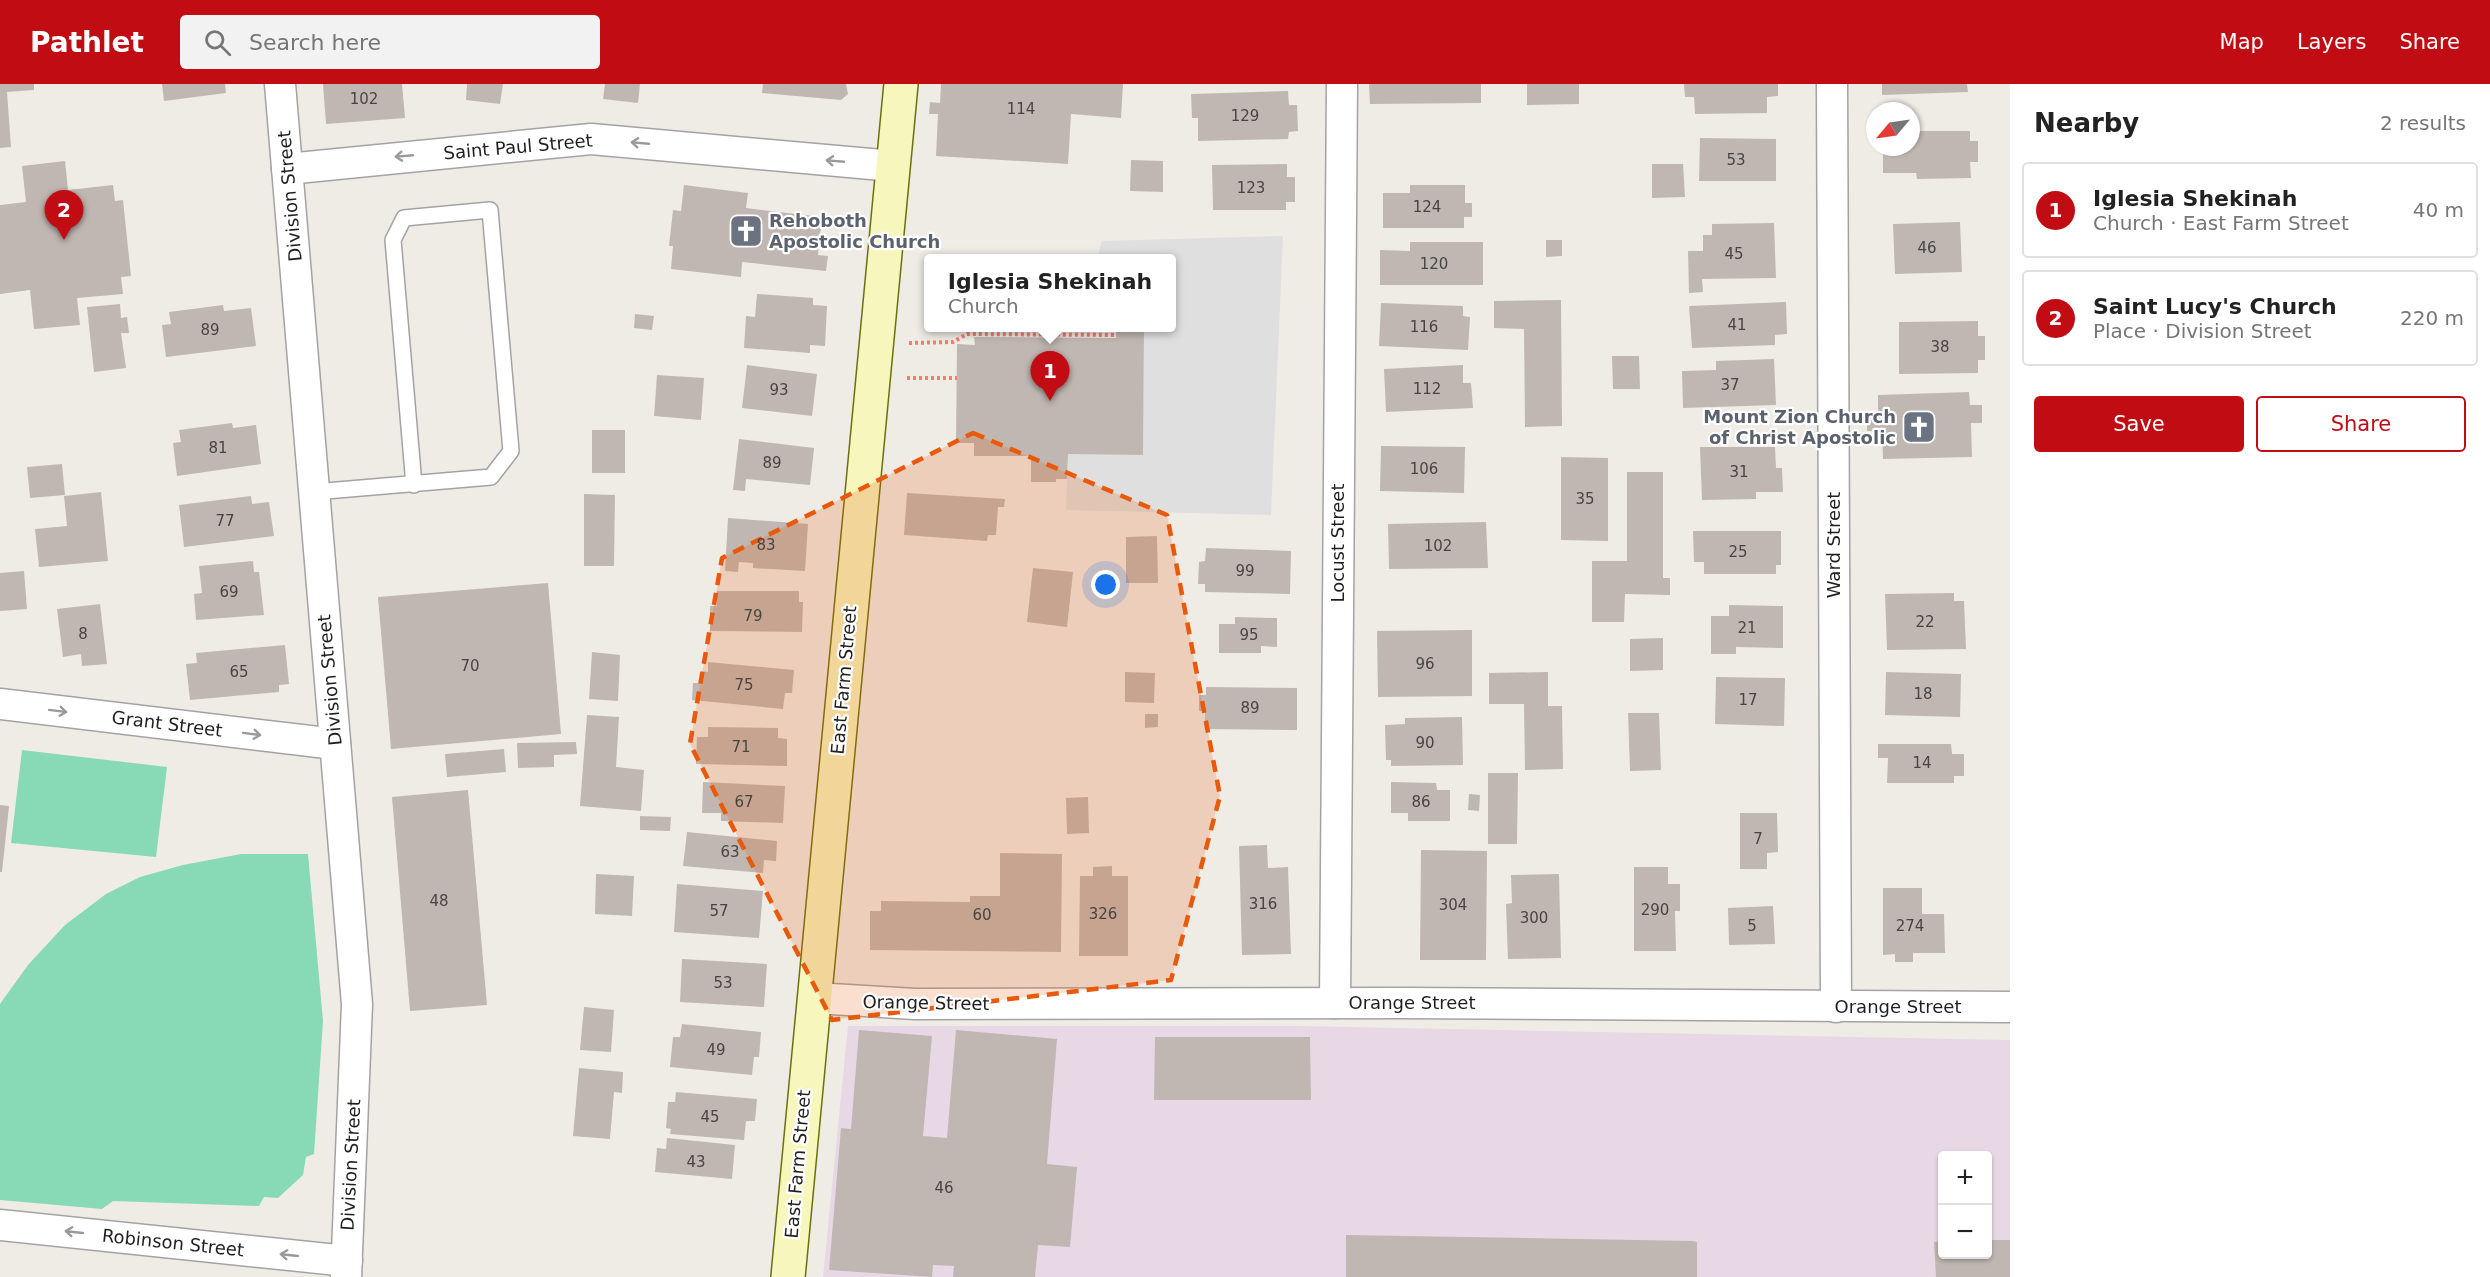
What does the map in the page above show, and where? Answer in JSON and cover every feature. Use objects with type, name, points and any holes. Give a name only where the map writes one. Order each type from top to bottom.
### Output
[{"type":"main road","name":"East Farm Street","points":[[788,1277],[901,84]]},
{"type":"street","name":"Division Street","points":[[280,84],[357,1005],[347,1269]]},
{"type":"street","name":"Locust Street","points":[[1335,1003],[1342,84]]},
{"type":"street","name":"Ward Street","points":[[1832,84],[1836,1007]]},
{"type":"street","name":"Saint Paul Street","points":[[287,169],[591,139],[893,166]]},
{"type":"street","name":"Grant Street","points":[[0,704],[335,744]]},
{"type":"street","name":"Orange Street","points":[[814,998],[915,1004],[1335,1003],[2010,1007]]},
{"type":"street","name":"Robinson Street","points":[[0,1225],[347,1269]]},
{"type":"lane","points":[[314,492],[414,485],[491,477],[511,452],[490,210],[404,218],[393,240],[414,485]]},
{"type":"path","points":[[876,344],[953,342],[967,334],[1116,334]]},
{"type":"path","points":[[926,378],[957,378]]},
{"type":"highlighted area","points":[[973,433],[1167,515],[1220,796],[1171,980],[832,1020],[690,744],[722,558]]},
{"type":"shaded area","points":[[1283,236],[1271,515],[1066,510],[1068,454],[1143,454],[1144,332],[1176,332],[1176,254],[1098,254],[1102,241]]},
{"type":"shaded area","points":[[848,1026],[1299,1026],[2010,1040],[2010,1277],[823,1277]]},
{"type":"green space","points":[[22,750],[167,767],[156,857],[11,843]]},
{"type":"green space","points":[[241,854],[308,854],[323,1021],[314,1154],[306,1157],[303,1175],[278,1198],[264,1197],[259,1206],[113,1201],[102,1209],[0,1200],[0,1004],[28,965],[65,925],[106,894],[140,877],[183,865]]},
{"type":"building","points":[[0,84],[34,84],[34,90],[7,92],[11,147],[0,148]]},
{"type":"building","points":[[162,84],[225,84],[226,93],[164,101]]},
{"type":"building","points":[[323,84],[402,84],[405,118],[326,124]]},
{"type":"building","points":[[467,84],[503,84],[500,104],[466,100]]},
{"type":"building","points":[[605,84],[640,84],[638,103],[603,99]]},
{"type":"building","points":[[763,84],[846,84],[848,94],[841,100],[762,93]]},
{"type":"building","points":[[941,84],[1123,84],[1121,118],[1071,114],[1068,164],[936,156],[938,114],[929,114],[930,102],[940,103]]},
{"type":"building","points":[[1369,84],[1481,84],[1481,103],[1370,104]]},
{"type":"building","points":[[1527,84],[1579,84],[1579,104],[1527,105]]},
{"type":"building","points":[[1684,84],[1778,84],[1778,96],[1767,97],[1767,113],[1695,114],[1694,97],[1685,97]]},
{"type":"building","points":[[1882,84],[1967,84],[1968,92],[1882,95]]},
{"type":"building","points":[[1288,91],[1289,105],[1297,105],[1298,131],[1289,132],[1288,139],[1198,141],[1198,118],[1192,118],[1191,94]]},
{"type":"building","points":[[1920,131],[1970,131],[1970,141],[1978,141],[1978,162],[1970,162],[1971,178],[1917,179],[1916,173],[1883,173],[1883,156],[1920,156]]},
{"type":"building","points":[[1700,138],[1776,139],[1776,181],[1699,181]]},
{"type":"building","points":[[1131,160],[1163,161],[1163,192],[1130,191]]},
{"type":"building","points":[[65,161],[68,190],[113,185],[115,201],[123,200],[131,276],[121,277],[123,294],[77,298],[80,325],[34,329],[30,290],[0,294],[0,205],[26,202],[22,166]]},
{"type":"building","points":[[1287,164],[1287,177],[1295,177],[1295,202],[1286,202],[1286,210],[1213,210],[1212,165]]},
{"type":"building","points":[[1652,164],[1683,164],[1685,197],[1652,198]]},
{"type":"building","name":"Rehoboth Apostolic Church","points":[[684,185],[748,193],[746,208],[822,217],[818,255],[828,256],[826,271],[742,262],[741,277],[671,269],[673,246],[669,246],[673,210],[681,211]]},
{"type":"building","points":[[1410,185],[1465,185],[1465,203],[1472,203],[1472,217],[1464,217],[1464,228],[1383,228],[1383,193],[1410,193]]},
{"type":"building","points":[[1960,222],[1962,272],[1895,274],[1893,224]]},
{"type":"building","points":[[1774,223],[1776,278],[1702,279],[1703,292],[1689,293],[1688,251],[1703,251],[1703,235],[1712,235],[1712,224]]},
{"type":"building","points":[[1546,240],[1562,240],[1562,256],[1546,257]]},
{"type":"building","points":[[1410,242],[1483,242],[1483,285],[1380,285],[1380,250],[1410,251]]},
{"type":"building","points":[[757,294],[813,298],[813,305],[827,306],[825,346],[810,345],[810,353],[744,348],[746,316],[755,317]]},
{"type":"building","points":[[1561,300],[1562,426],[1525,427],[1524,329],[1494,328],[1494,301]]},
{"type":"building","points":[[1786,302],[1787,334],[1775,335],[1775,345],[1692,348],[1689,306]]},
{"type":"building","points":[[1381,303],[1463,306],[1463,316],[1470,317],[1468,350],[1379,346]]},
{"type":"building","points":[[120,304],[121,318],[127,317],[129,333],[121,333],[126,368],[94,372],[87,307]]},
{"type":"building","points":[[223,305],[224,311],[251,308],[256,346],[166,357],[162,325],[171,324],[169,312]]},
{"type":"building","points":[[635,314],[654,316],[652,330],[634,328]]},
{"type":"building","points":[[1978,321],[1978,336],[1985,336],[1985,360],[1978,360],[1978,373],[1899,374],[1899,322]]},
{"type":"building","points":[[1116,332],[1144,332],[1143,455],[1068,454],[1067,479],[1056,479],[1056,482],[1031,482],[1031,456],[974,456],[974,443],[956,443],[957,344],[975,345],[974,337],[1116,338]]},
{"type":"building","points":[[1612,356],[1639,356],[1640,389],[1613,389]]},
{"type":"building","points":[[1774,359],[1776,405],[1683,408],[1682,371],[1716,370],[1716,361]]},
{"type":"building","points":[[747,365],[817,374],[812,416],[742,408]]},
{"type":"building","points":[[1463,365],[1463,383],[1471,383],[1473,408],[1386,412],[1384,369]]},
{"type":"building","points":[[657,375],[704,378],[701,420],[654,416]]},
{"type":"building","name":"Mount Zion Church of Christ Apostolic","points":[[1969,392],[1970,405],[1982,405],[1982,423],[1971,423],[1972,457],[1883,459],[1882,431],[1867,431],[1867,415],[1878,414],[1878,395]]},
{"type":"building","points":[[232,423],[233,428],[256,425],[261,464],[177,476],[173,443],[181,442],[179,430]]},
{"type":"building","points":[[592,430],[625,430],[625,473],[592,473]]},
{"type":"building","points":[[739,439],[814,448],[810,485],[746,479],[745,491],[733,490]]},
{"type":"building","points":[[1381,446],[1465,447],[1464,493],[1380,491]]},
{"type":"building","points":[[1700,447],[1775,447],[1776,468],[1782,468],[1783,492],[1756,492],[1756,499],[1702,500]]},
{"type":"building","points":[[1561,457],[1608,458],[1608,541],[1561,540]]},
{"type":"building","points":[[62,464],[65,495],[30,498],[27,467]]},
{"type":"building","points":[[1627,472],[1663,472],[1663,578],[1670,578],[1670,595],[1625,594],[1624,622],[1592,622],[1592,561],[1627,561]]},
{"type":"building","points":[[101,492],[108,561],[39,567],[35,529],[67,526],[64,496]]},
{"type":"building","points":[[907,493],[1005,499],[1004,507],[998,507],[996,535],[988,535],[987,541],[904,535]]},
{"type":"building","points":[[584,494],[615,495],[614,566],[584,566]]},
{"type":"building","points":[[251,496],[252,504],[269,502],[274,536],[184,547],[179,505]]},
{"type":"building","points":[[728,518],[808,524],[805,571],[753,568],[753,563],[739,562],[738,572],[725,571]]},
{"type":"building","points":[[1486,522],[1488,568],[1389,569],[1388,524]]},
{"type":"building","points":[[1693,531],[1781,531],[1781,565],[1776,565],[1776,574],[1704,574],[1704,562],[1694,562]]},
{"type":"building","points":[[1157,536],[1158,583],[1126,583],[1126,537]]},
{"type":"building","points":[[1206,548],[1291,551],[1290,594],[1205,592],[1205,584],[1198,584],[1199,562],[1205,561]]},
{"type":"building","points":[[253,561],[254,572],[259,572],[264,615],[196,620],[194,594],[202,593],[199,566]]},
{"type":"building","points":[[1033,568],[1073,572],[1067,627],[1027,622]]},
{"type":"building","points":[[24,571],[27,609],[0,611],[0,573]]},
{"type":"building","points":[[548,583],[561,734],[391,749],[378,597]]},
{"type":"building","points":[[717,591],[799,591],[799,602],[803,602],[802,632],[710,631],[710,606],[717,606]]},
{"type":"building","points":[[1954,593],[1954,601],[1964,601],[1966,649],[1887,650],[1885,594]]},
{"type":"building","points":[[100,604],[107,664],[82,666],[81,654],[63,657],[57,609]]},
{"type":"building","points":[[1729,605],[1783,606],[1783,648],[1736,647],[1736,654],[1711,654],[1711,616],[1729,616]]},
{"type":"building","points":[[1235,617],[1277,618],[1277,647],[1261,646],[1261,653],[1219,653],[1219,624],[1235,624]]},
{"type":"building","points":[[1472,630],[1472,696],[1378,697],[1377,631]]},
{"type":"building","points":[[1663,638],[1663,670],[1630,671],[1630,639]]},
{"type":"building","points":[[285,645],[289,684],[279,685],[279,692],[190,700],[186,664],[197,663],[196,653]]},
{"type":"building","points":[[592,652],[620,655],[618,701],[589,699]]},
{"type":"building","points":[[708,662],[794,670],[792,693],[785,693],[783,709],[692,700],[693,683],[700,683],[701,671],[708,672]]},
{"type":"building","points":[[1125,672],[1155,673],[1154,703],[1125,702]]},
{"type":"building","points":[[1548,672],[1548,706],[1562,706],[1563,769],[1525,770],[1524,704],[1489,704],[1489,673]]},
{"type":"building","points":[[1886,672],[1961,674],[1960,717],[1885,715]]},
{"type":"building","points":[[1716,677],[1785,678],[1784,726],[1715,724]]},
{"type":"building","points":[[1206,687],[1297,688],[1297,730],[1205,729],[1205,711],[1199,711],[1199,695],[1206,695]]},
{"type":"building","points":[[1628,713],[1659,713],[1661,770],[1630,771]]},
{"type":"building","points":[[1145,714],[1158,714],[1158,727],[1145,728]]},
{"type":"building","points":[[587,715],[619,717],[616,767],[644,770],[641,811],[580,806]]},
{"type":"building","points":[[1462,717],[1463,765],[1391,766],[1391,760],[1386,760],[1385,725],[1405,724],[1405,718]]},
{"type":"building","points":[[708,727],[778,728],[778,738],[787,739],[787,766],[696,764],[697,737],[708,737]]},
{"type":"building","points":[[576,742],[577,754],[554,755],[554,767],[518,768],[517,743]]},
{"type":"building","points":[[1878,744],[1951,744],[1952,754],[1964,754],[1964,776],[1954,776],[1954,783],[1887,783],[1888,758],[1878,758]]},
{"type":"building","points":[[504,749],[506,772],[447,777],[445,754]]},
{"type":"building","points":[[1488,773],[1518,773],[1517,844],[1488,844]]},
{"type":"building","points":[[703,782],[785,786],[783,823],[721,821],[721,813],[702,813]]},
{"type":"building","points":[[1391,782],[1436,783],[1437,790],[1450,790],[1450,821],[1408,821],[1408,813],[1391,813]]},
{"type":"building","points":[[468,790],[487,1005],[410,1011],[392,797]]},
{"type":"building","points":[[1469,794],[1480,795],[1479,811],[1468,810]]},
{"type":"building","points":[[1088,797],[1089,833],[1067,834],[1066,798]]},
{"type":"building","points":[[0,805],[9,806],[2,872],[0,872]]},
{"type":"building","points":[[1740,813],[1777,813],[1778,852],[1767,853],[1767,869],[1740,869]]},
{"type":"building","points":[[640,816],[671,817],[670,831],[640,830]]},
{"type":"building","points":[[687,832],[777,841],[776,861],[764,860],[763,873],[683,866]]},
{"type":"building","points":[[1267,845],[1268,868],[1288,867],[1291,954],[1242,955],[1239,846]]},
{"type":"building","points":[[1421,850],[1487,851],[1486,960],[1420,960]]},
{"type":"building","points":[[1000,853],[1062,854],[1061,952],[870,950],[870,911],[881,911],[881,901],[970,902],[970,896],[1000,896]]},
{"type":"building","points":[[1112,866],[1112,876],[1128,876],[1128,956],[1079,956],[1080,876],[1093,876],[1093,867]]},
{"type":"building","points":[[1634,867],[1668,867],[1668,884],[1680,884],[1680,911],[1675,911],[1676,951],[1634,951]]},
{"type":"building","points":[[596,874],[634,876],[632,916],[595,914]]},
{"type":"building","points":[[1559,874],[1561,958],[1508,959],[1506,904],[1512,903],[1511,875]]},
{"type":"building","points":[[677,884],[763,891],[759,938],[674,932]]},
{"type":"building","points":[[1883,888],[1922,888],[1922,914],[1944,914],[1945,953],[1913,953],[1913,962],[1895,962],[1895,954],[1883,955]]},
{"type":"building","points":[[1773,906],[1775,944],[1729,945],[1728,908]]},
{"type":"building","points":[[682,959],[767,964],[764,1007],[680,1002]]},
{"type":"building","points":[[584,1007],[614,1010],[611,1052],[580,1050]]},
{"type":"building","points":[[682,1024],[761,1032],[759,1057],[754,1057],[752,1075],[670,1067],[673,1037],[680,1037]]},
{"type":"building","points":[[859,1030],[932,1036],[923,1136],[947,1138],[956,1030],[1057,1039],[1047,1164],[1077,1167],[1070,1247],[1038,1245],[1035,1277],[953,1277],[954,1266],[933,1265],[932,1277],[829,1270],[841,1128],[851,1129]]},
{"type":"building","points":[[1155,1037],[1310,1037],[1311,1100],[1154,1100]]},
{"type":"building","points":[[579,1068],[623,1072],[622,1093],[614,1092],[610,1139],[573,1136]]},
{"type":"building","points":[[676,1092],[757,1099],[755,1121],[746,1121],[744,1140],[670,1134],[671,1129],[666,1128],[668,1102],[675,1102]]},
{"type":"building","points":[[667,1138],[735,1145],[732,1179],[655,1172],[657,1148],[666,1149]]},
{"type":"building","points":[[1346,1235],[1692,1241],[1697,1242],[1697,1277],[1346,1277]]},
{"type":"building","points":[[1992,1240],[2010,1240],[2010,1277],[1936,1277],[1934,1242],[1938,1242],[1938,1259],[1992,1259]]},
{"type":"place","name":"Rehoboth Apostolic Church","points":[[746,231]]},
{"type":"place","name":"Saint Lucy's Church","points":[[64,240]]},
{"type":"place","name":"Iglesia Shekinah","points":[[1050,401]]},
{"type":"place","name":"Mount Zion Church of Christ Apostolic","points":[[1919,427]]}]
